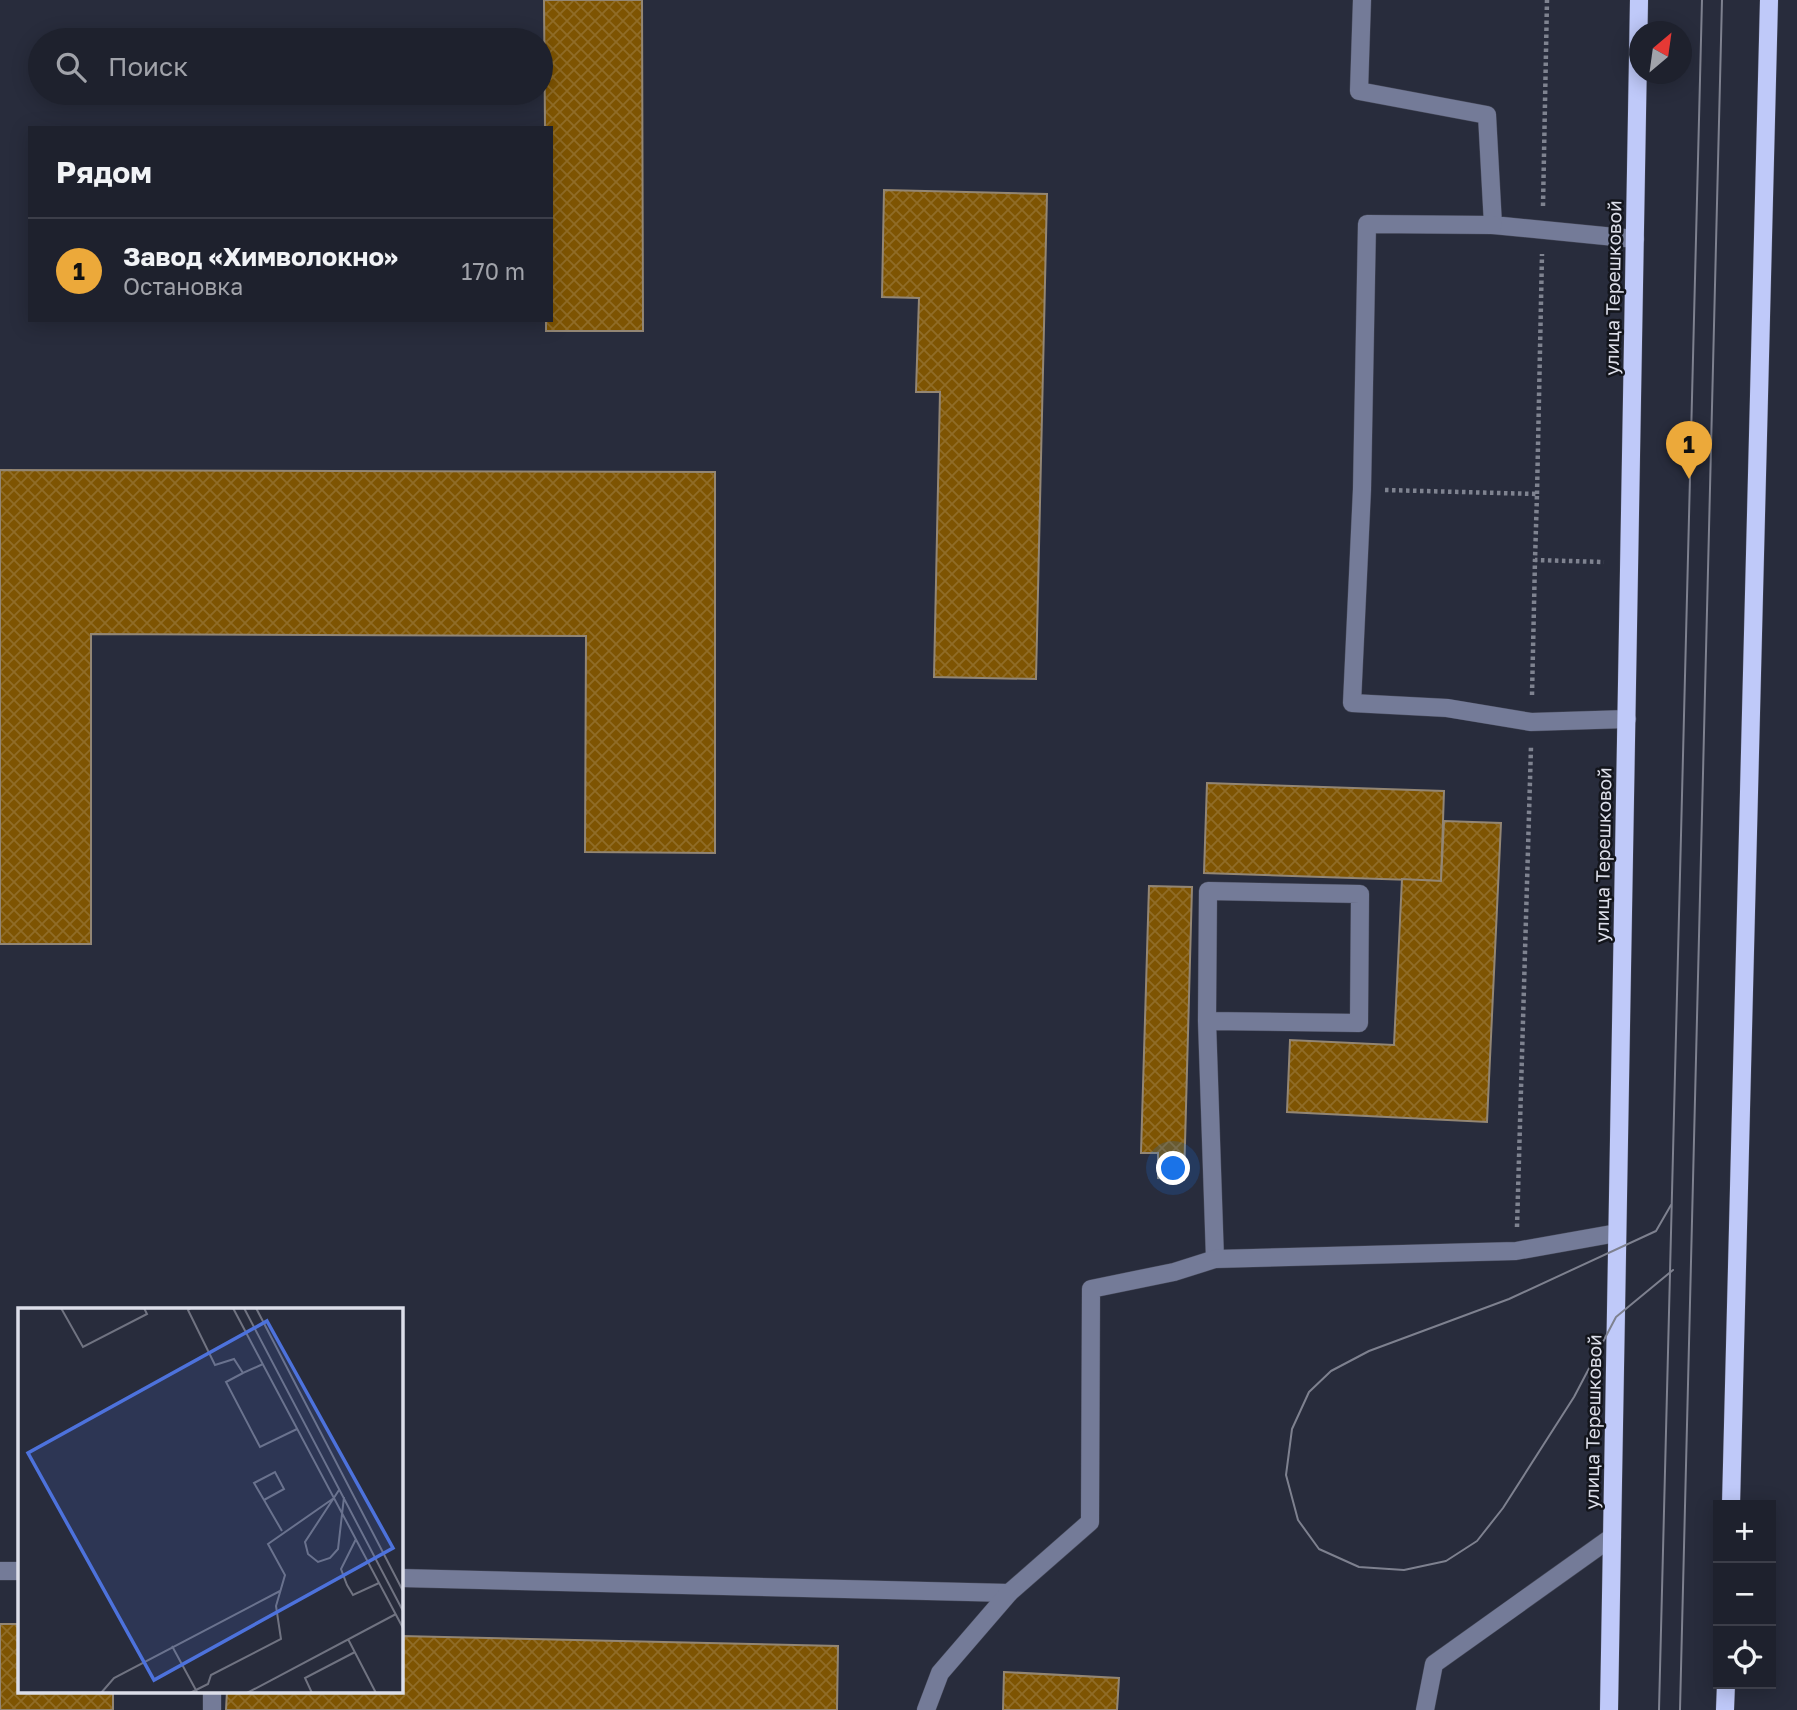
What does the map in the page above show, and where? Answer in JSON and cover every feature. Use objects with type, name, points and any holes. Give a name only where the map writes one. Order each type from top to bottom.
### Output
[{"type":"main road","name":"улица Терешковой","points":[[1609,1710],[1639,0]]},
{"type":"main road","points":[[1731,1500],[1769,0]]},
{"type":"main road","points":[[1725,1710],[1726,1689]]},
{"type":"lane","points":[[1362,0],[1359,91],[1487,115],[1493,225]]},
{"type":"lane","points":[[1627,719],[1531,722],[1447,708],[1352,703],[1362,489],[1367,224],[1493,225],[1635,239]]},
{"type":"lane","points":[[1207,1021],[1359,1023],[1360,894],[1208,891],[1207,1021],[1215,1259]]},
{"type":"lane","points":[[926,1710],[940,1673],[1009,1593],[1090,1522],[1091,1289],[1174,1272],[1215,1259],[1516,1251],[1618,1233]]},
{"type":"lane","points":[[1425,1710],[1434,1664],[1612,1537]]},
{"type":"lane","points":[[0,1571],[18,1571]]},
{"type":"lane","points":[[402,1578],[1009,1593]]},
{"type":"lane","points":[[212,1692],[212,1710]]},
{"type":"path","points":[[1362,489],[1537,494],[1516,1251]]},
{"type":"path","points":[[1535,560],[1611,562]]},
{"type":"building","points":[[544,0],[642,0],[643,331],[546,331],[546,322],[553,322],[553,126],[545,126],[545,105],[553,105],[553,28],[544,28]]},
{"type":"building","points":[[884,190],[1047,194],[1036,679],[934,677],[940,392],[916,392],[919,298],[882,297]]},
{"type":"building","points":[[0,470],[715,472],[715,853],[585,852],[586,636],[91,634],[91,944],[0,944]]},
{"type":"building","points":[[1207,783],[1444,791],[1441,881],[1204,873]]},
{"type":"building","points":[[1444,821],[1501,823],[1487,1122],[1287,1112],[1290,1040],[1394,1045],[1402,879],[1441,881]]},
{"type":"building","points":[[1149,886],[1192,887],[1184,1180],[1158,1178],[1158,1153],[1141,1153]]},
{"type":"building","points":[[0,1624],[18,1624],[18,1692],[113,1692],[113,1710],[0,1710]]},
{"type":"building","points":[[402,1636],[838,1646],[837,1710],[226,1710],[227,1692],[402,1692]]},
{"type":"building","points":[[1004,1672],[1119,1678],[1117,1710],[1003,1710]]},
{"type":"tram line","points":[[1659,1710],[1702,0]]},
{"type":"tram line","points":[[1680,1710],[1722,0]]},
{"type":"tram line","points":[[1671,1205],[1656,1231],[1509,1299],[1369,1351],[1331,1371],[1309,1392],[1292,1429],[1286,1475],[1298,1520],[1319,1549],[1359,1567],[1404,1570],[1446,1561],[1477,1541],[1503,1508],[1574,1397],[1616,1317],[1673,1270]]},
{"type":"place","name":"Завод «Химволокно»","points":[[1689,479]]}]
